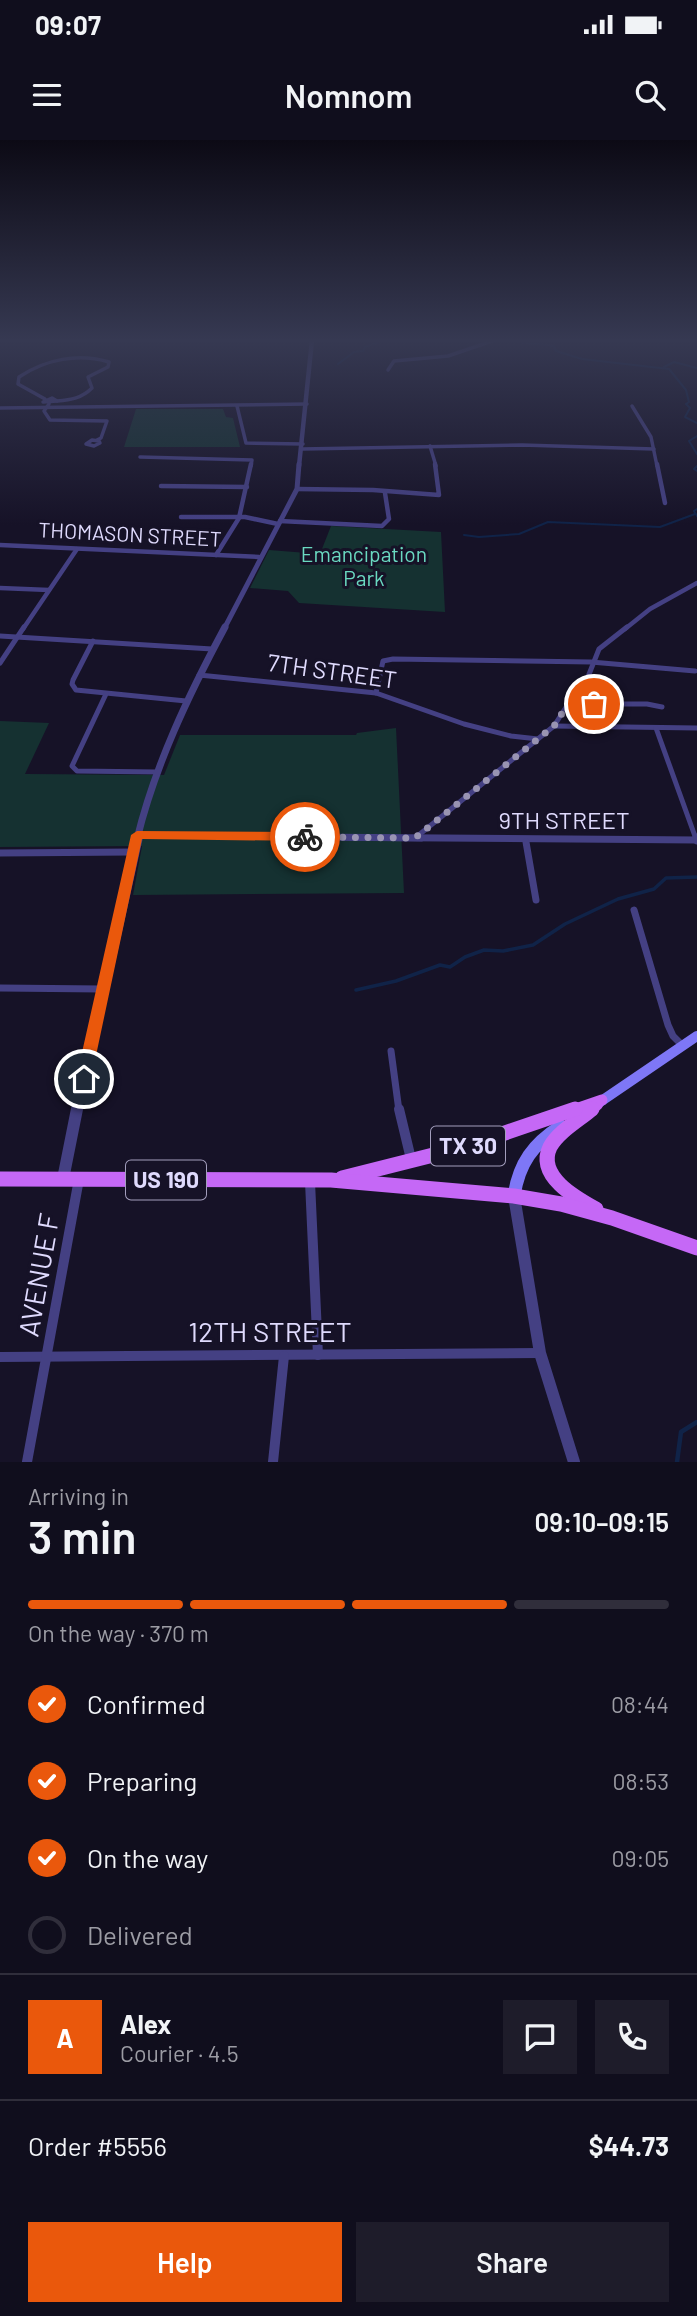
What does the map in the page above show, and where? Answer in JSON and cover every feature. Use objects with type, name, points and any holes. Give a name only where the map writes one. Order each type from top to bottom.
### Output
[{"type":"main road","name":"TX 30","points":[[514,1196],[516,1174],[524,1157],[540,1139],[697,1036]]},
{"type":"main road","name":"TX 30","points":[[331,1180],[474,1144],[602,1100]]},
{"type":"main road","points":[[602,1100],[550,1147],[547,1163],[554,1177],[579,1200],[612,1218]]},
{"type":"main road","name":"US 190","points":[[0,1180],[331,1180],[514,1196],[561,1204],[612,1218],[697,1248]]},
{"type":"street","points":[[44,402],[47,404]]},
{"type":"street","points":[[47,404],[55,402]]},
{"type":"street","points":[[47,404],[47,417],[53,421],[107,421],[101,438],[97,440]]},
{"type":"street","points":[[0,408],[47,404],[237,407],[307,404],[298,489],[259,557],[186,701],[137,835],[63,1180]]},
{"type":"street","points":[[632,406],[651,437],[665,503]]},
{"type":"street","points":[[237,407],[246,443],[379,449],[430,446],[654,449]]},
{"type":"street","points":[[298,489],[373,490],[386,494],[439,495],[438,475],[430,446]]},
{"type":"street","points":[[140,457],[252,460],[239,518],[216,555]]},
{"type":"street","points":[[161,486],[247,487]]},
{"type":"street","points":[[181,517],[261,519],[279,523],[371,527],[387,523],[389,519],[386,494]]},
{"type":"street","name":"THOMASON STREET","points":[[0,545],[259,557]]},
{"type":"street","points":[[0,663],[77,549]]},
{"type":"street","points":[[415,838],[554,726],[568,704],[582,692],[598,649],[650,610],[697,583]]},
{"type":"street","points":[[0,588],[49,590]]},
{"type":"street","points":[[0,636],[212,649]]},
{"type":"street","points":[[93,641],[74,680],[74,688],[106,694],[186,701]]},
{"type":"street","points":[[376,693],[383,661],[591,662],[695,671]]},
{"type":"street","name":"7TH STREET","points":[[199,676],[376,693],[464,724],[511,736],[538,739]]},
{"type":"street","points":[[106,694],[72,765],[77,771],[158,772]]},
{"type":"street","points":[[568,704],[647,704],[662,707]]},
{"type":"street","points":[[554,726],[697,728]]},
{"type":"street","points":[[656,728],[664,758],[697,840]]},
{"type":"street","name":"9TH STREET","points":[[137,835],[526,842],[697,840]]},
{"type":"street","points":[[526,842],[536,900]]},
{"type":"street","points":[[0,853],[132,852]]},
{"type":"street","points":[[634,910],[668,1025],[673,1036],[684,1047]]},
{"type":"street","points":[[0,988],[102,989]]},
{"type":"street","points":[[391,1051],[397,1103],[412,1161]]},
{"type":"street","name":"AVENUE F","points":[[27,1462],[79,1180]]},
{"type":"street","points":[[310,1181],[318,1355]]},
{"type":"street","points":[[514,1196],[540,1353],[574,1462]]},
{"type":"street","name":"12TH STREET","points":[[0,1357],[540,1353]]},
{"type":"street","points":[[273,1462],[284,1356]]},
{"type":"green space","points":[[136,409],[223,409],[226,417],[233,418],[240,447],[124,447]]},
{"type":"green space","name":"Emancipation Park","points":[[331,526],[441,532],[445,612],[299,603],[288,591],[250,588],[269,550],[320,554]]},
{"type":"green space","points":[[0,721],[49,723],[25,774],[164,775],[180,735],[356,735],[396,728],[404,893],[133,895],[142,846],[0,847]]},
{"type":"waterway","points":[[689,402],[686,404],[690,408],[685,417],[697,423]]},
{"type":"waterway","points":[[697,436],[689,441],[697,454]]},
{"type":"waterway","points":[[697,466],[694,469],[697,471]]},
{"type":"waterway","points":[[697,509],[694,511],[697,516]]},
{"type":"waterway","points":[[464,535],[479,537],[519,534],[548,522],[660,527],[695,514]]},
{"type":"waterway","points":[[356,990],[396,981],[440,965],[450,967],[465,957],[484,950],[503,951],[533,945],[565,924],[618,899],[654,889],[666,878],[697,877]]},
{"type":"waterway","points":[[677,1462],[681,1432],[697,1422]]},
{"type":"way so far","points":[[305,837],[415,838],[554,726],[568,704],[594,704]]},
{"type":"route","points":[[84,1079],[137,835],[305,837]]}]
